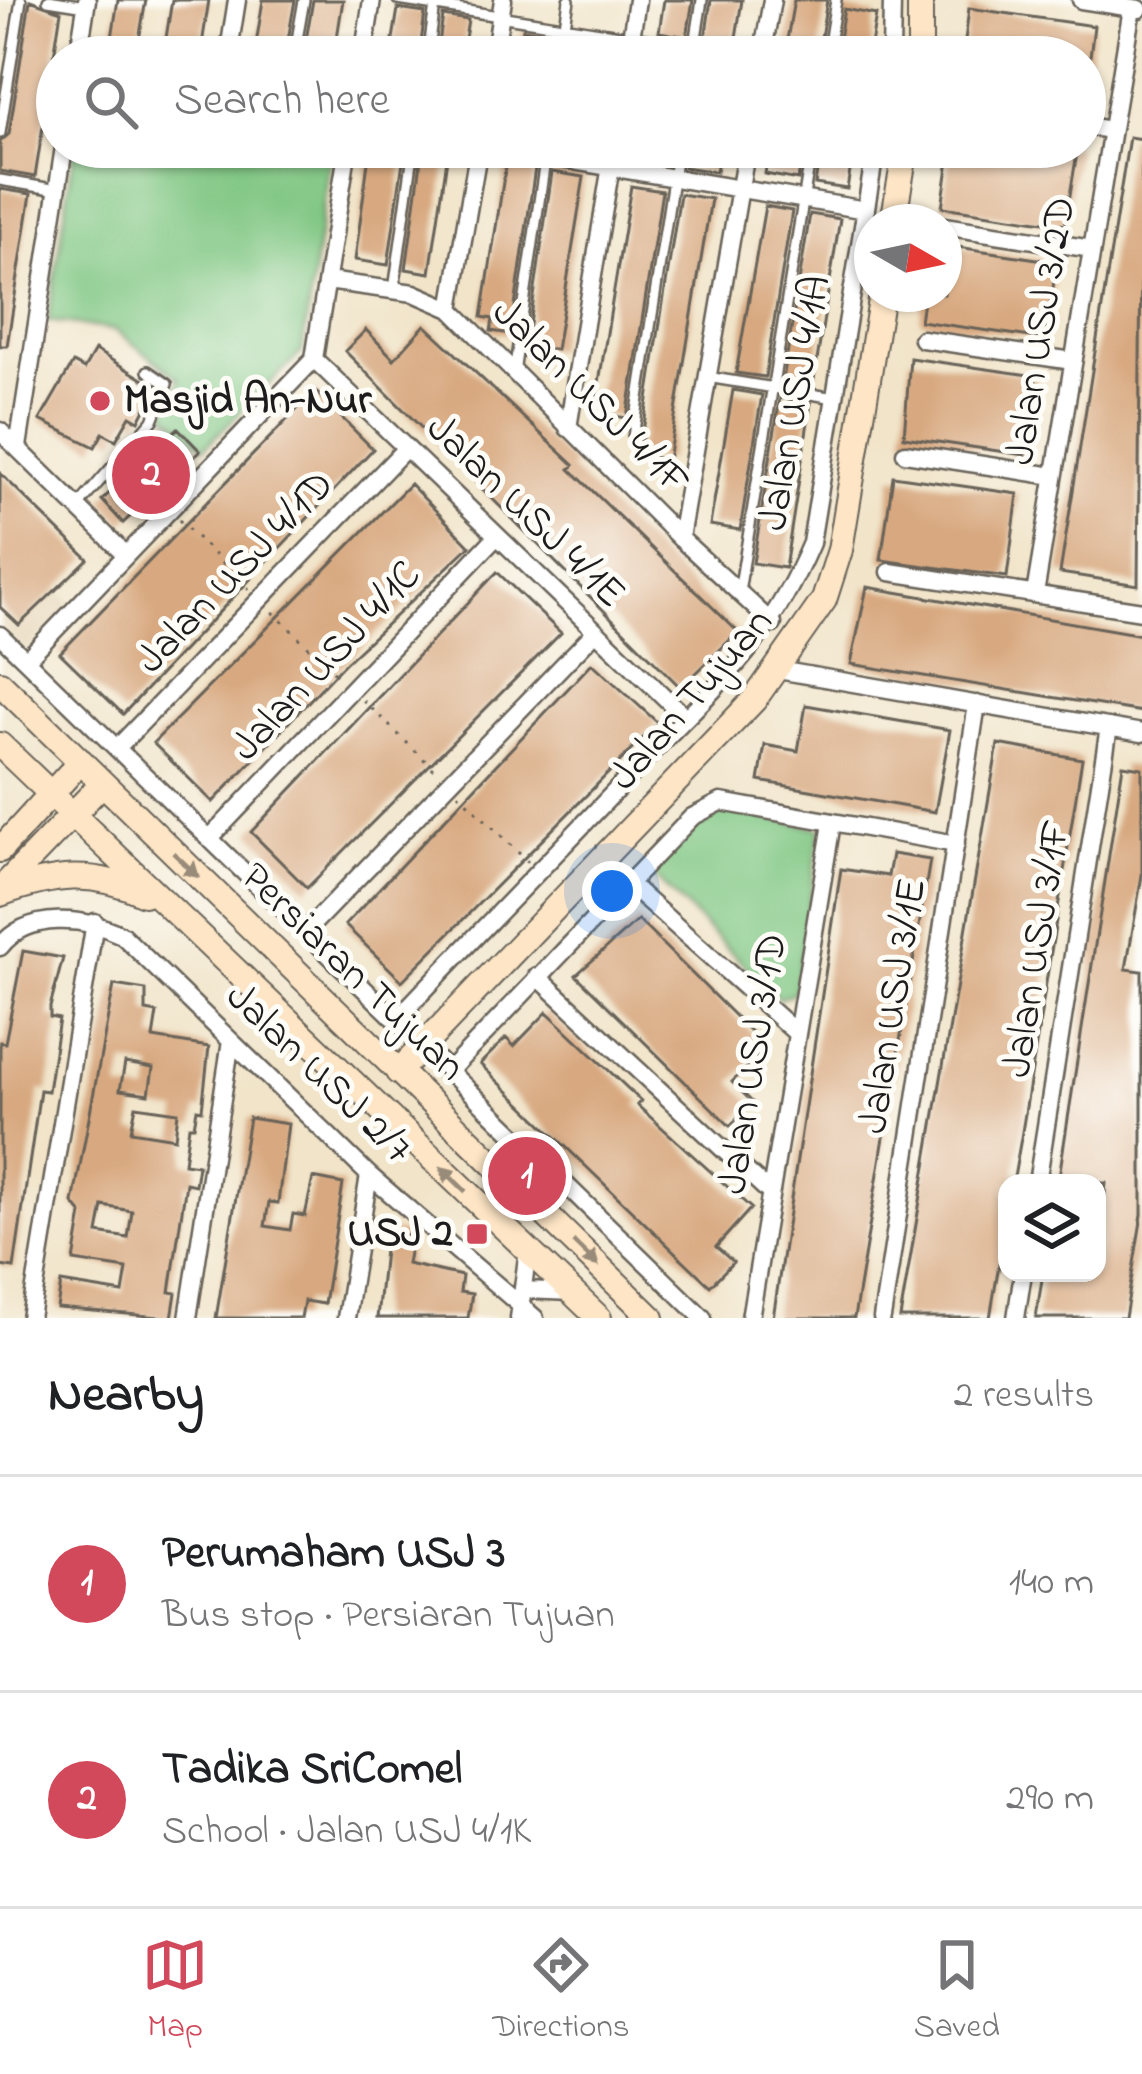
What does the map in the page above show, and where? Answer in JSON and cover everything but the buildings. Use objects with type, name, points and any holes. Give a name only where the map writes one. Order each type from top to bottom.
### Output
[{"type":"main road","points":[[920,0],[920,36]]},
{"type":"main road","points":[[896,204],[902,168]]},
{"type":"main road","name":"Jalan Tujuan","points":[[398,1072],[778,670],[824,600],[840,550],[879,312]]},
{"type":"main road","name":"Persiaran Tujuan","points":[[0,683],[652,1318]]},
{"type":"main road","name":"Persiaran Tujuan","points":[[0,745],[598,1318]]},
{"type":"main road","points":[[0,850],[81,761]]},
{"type":"main road","points":[[0,892],[102,784]]},
{"type":"main road","points":[[0,892],[76,874],[112,878],[162,902]]},
{"type":"street","points":[[231,36],[237,0]]},
{"type":"street","points":[[366,36],[372,0]]},
{"type":"street","points":[[632,36],[637,0]]},
{"type":"street","points":[[764,36],[772,0]]},
{"type":"street","points":[[891,36],[892,0]]},
{"type":"street","points":[[1081,0],[1137,9]]},
{"type":"street","points":[[81,36],[86,3]]},
{"type":"street","name":"Jalan USJ 3/2D","points":[[1106,161],[1137,9]]},
{"type":"street","points":[[1106,129],[1111,130]]},
{"type":"street","points":[[61,168],[7,441],[126,555]]},
{"type":"street","points":[[26,660],[314,359],[345,168]]},
{"type":"street","points":[[451,309],[474,168]]},
{"type":"street","points":[[568,428],[610,168]]},
{"type":"street","points":[[616,168],[854,207]]},
{"type":"street","points":[[680,538],[744,168]]},
{"type":"street","name":"Jalan USJ 4/1A","points":[[867,204],[873,168]]},
{"type":"street","name":"Jalan USJ 3/2D","points":[[1035,595],[1105,168]]},
{"type":"street","points":[[962,229],[1092,249]]},
{"type":"street","name":"Jalan USJ 4/1F","points":[[327,281],[394,290],[451,309],[773,624]]},
{"type":"street","name":"Jalan USJ 4/1A","points":[[397,1019],[685,717],[740,666],[773,624],[811,543],[854,282]]},
{"type":"street","points":[[922,339],[1073,361]]},
{"type":"street","name":"Jalan USJ 4/1E","points":[[314,359],[685,717]]},
{"type":"street","name":"Jalan USJ 4/1D","points":[[117,748],[406,448]]},
{"type":"street","points":[[905,453],[1054,476]]},
{"type":"street","name":"Jalan USJ 4/1C","points":[[210,838],[497,536]]},
{"type":"street","points":[[890,572],[1142,611]]},
{"type":"street","points":[[307,931],[596,631]]},
{"type":"street","points":[[0,635],[703,1318]]},
{"type":"street","points":[[778,670],[1142,733]]},
{"type":"street","name":"Jalan USJ 3/1E","points":[[882,1318],[977,704]]},
{"type":"street","name":"Jalan USJ 3/1F","points":[[1038,1174],[1109,727]]},
{"type":"street","points":[[450,1070],[692,818],[721,802],[956,844]]},
{"type":"street","name":"Jalan USJ 3/1D","points":[[750,1318],[832,823]]},
{"type":"street","points":[[629,884],[794,1031]]},
{"type":"street","points":[[0,947],[9,936],[37,922],[95,922],[30,1318]]},
{"type":"street","name":"Jalan USJ 2/7","points":[[95,922],[122,935],[369,1174],[525,1307]]},
{"type":"street","points":[[537,976],[769,1192]]},
{"type":"street","points":[[188,1318],[231,1041]]},
{"type":"street","points":[[346,1318],[369,1174]]},
{"type":"street","points":[[528,1250],[525,1307],[572,1292]]},
{"type":"street","points":[[1016,1318],[1022,1282]]},
{"type":"lane","points":[[0,133],[21,0]]},
{"type":"lane","points":[[48,0],[86,3]]},
{"type":"lane","points":[[298,36],[304,0]]},
{"type":"lane","points":[[398,0],[502,8],[565,26],[626,36]]},
{"type":"lane","points":[[563,36],[569,0]]},
{"type":"lane","points":[[696,36],[702,0]]},
{"type":"lane","points":[[830,36],[836,0]]},
{"type":"lane","points":[[431,36],[435,3]]},
{"type":"lane","points":[[394,290],[412,168]]},
{"type":"lane","points":[[514,373],[544,168]]},
{"type":"lane","points":[[633,437],[675,168]]},
{"type":"lane","points":[[739,592],[808,168]]},
{"type":"lane","points":[[0,180],[58,190]]},
{"type":"lane","points":[[78,506],[153,420],[167,384],[148,370]]},
{"type":"lane","points":[[707,377],[835,398]]},
{"type":"shaded area","points":[[0,535],[73,604],[26,651],[0,627]]},
{"type":"green space","points":[[72,168],[329,168],[302,352],[204,448],[166,413],[180,379],[115,330],[48,321]]},
{"type":"green space","points":[[723,809],[821,828],[795,992],[779,999],[649,872],[695,824]]},
{"type":"place","name":"Masjid An-Nur","points":[[100,401]]},
{"type":"place","name":"Tadika SriComel","points":[[151,475]]},
{"type":"place","name":"Perumaham USJ 3","points":[[527,1176]]},
{"type":"place","name":"USJ 2","points":[[477,1234]]}]
